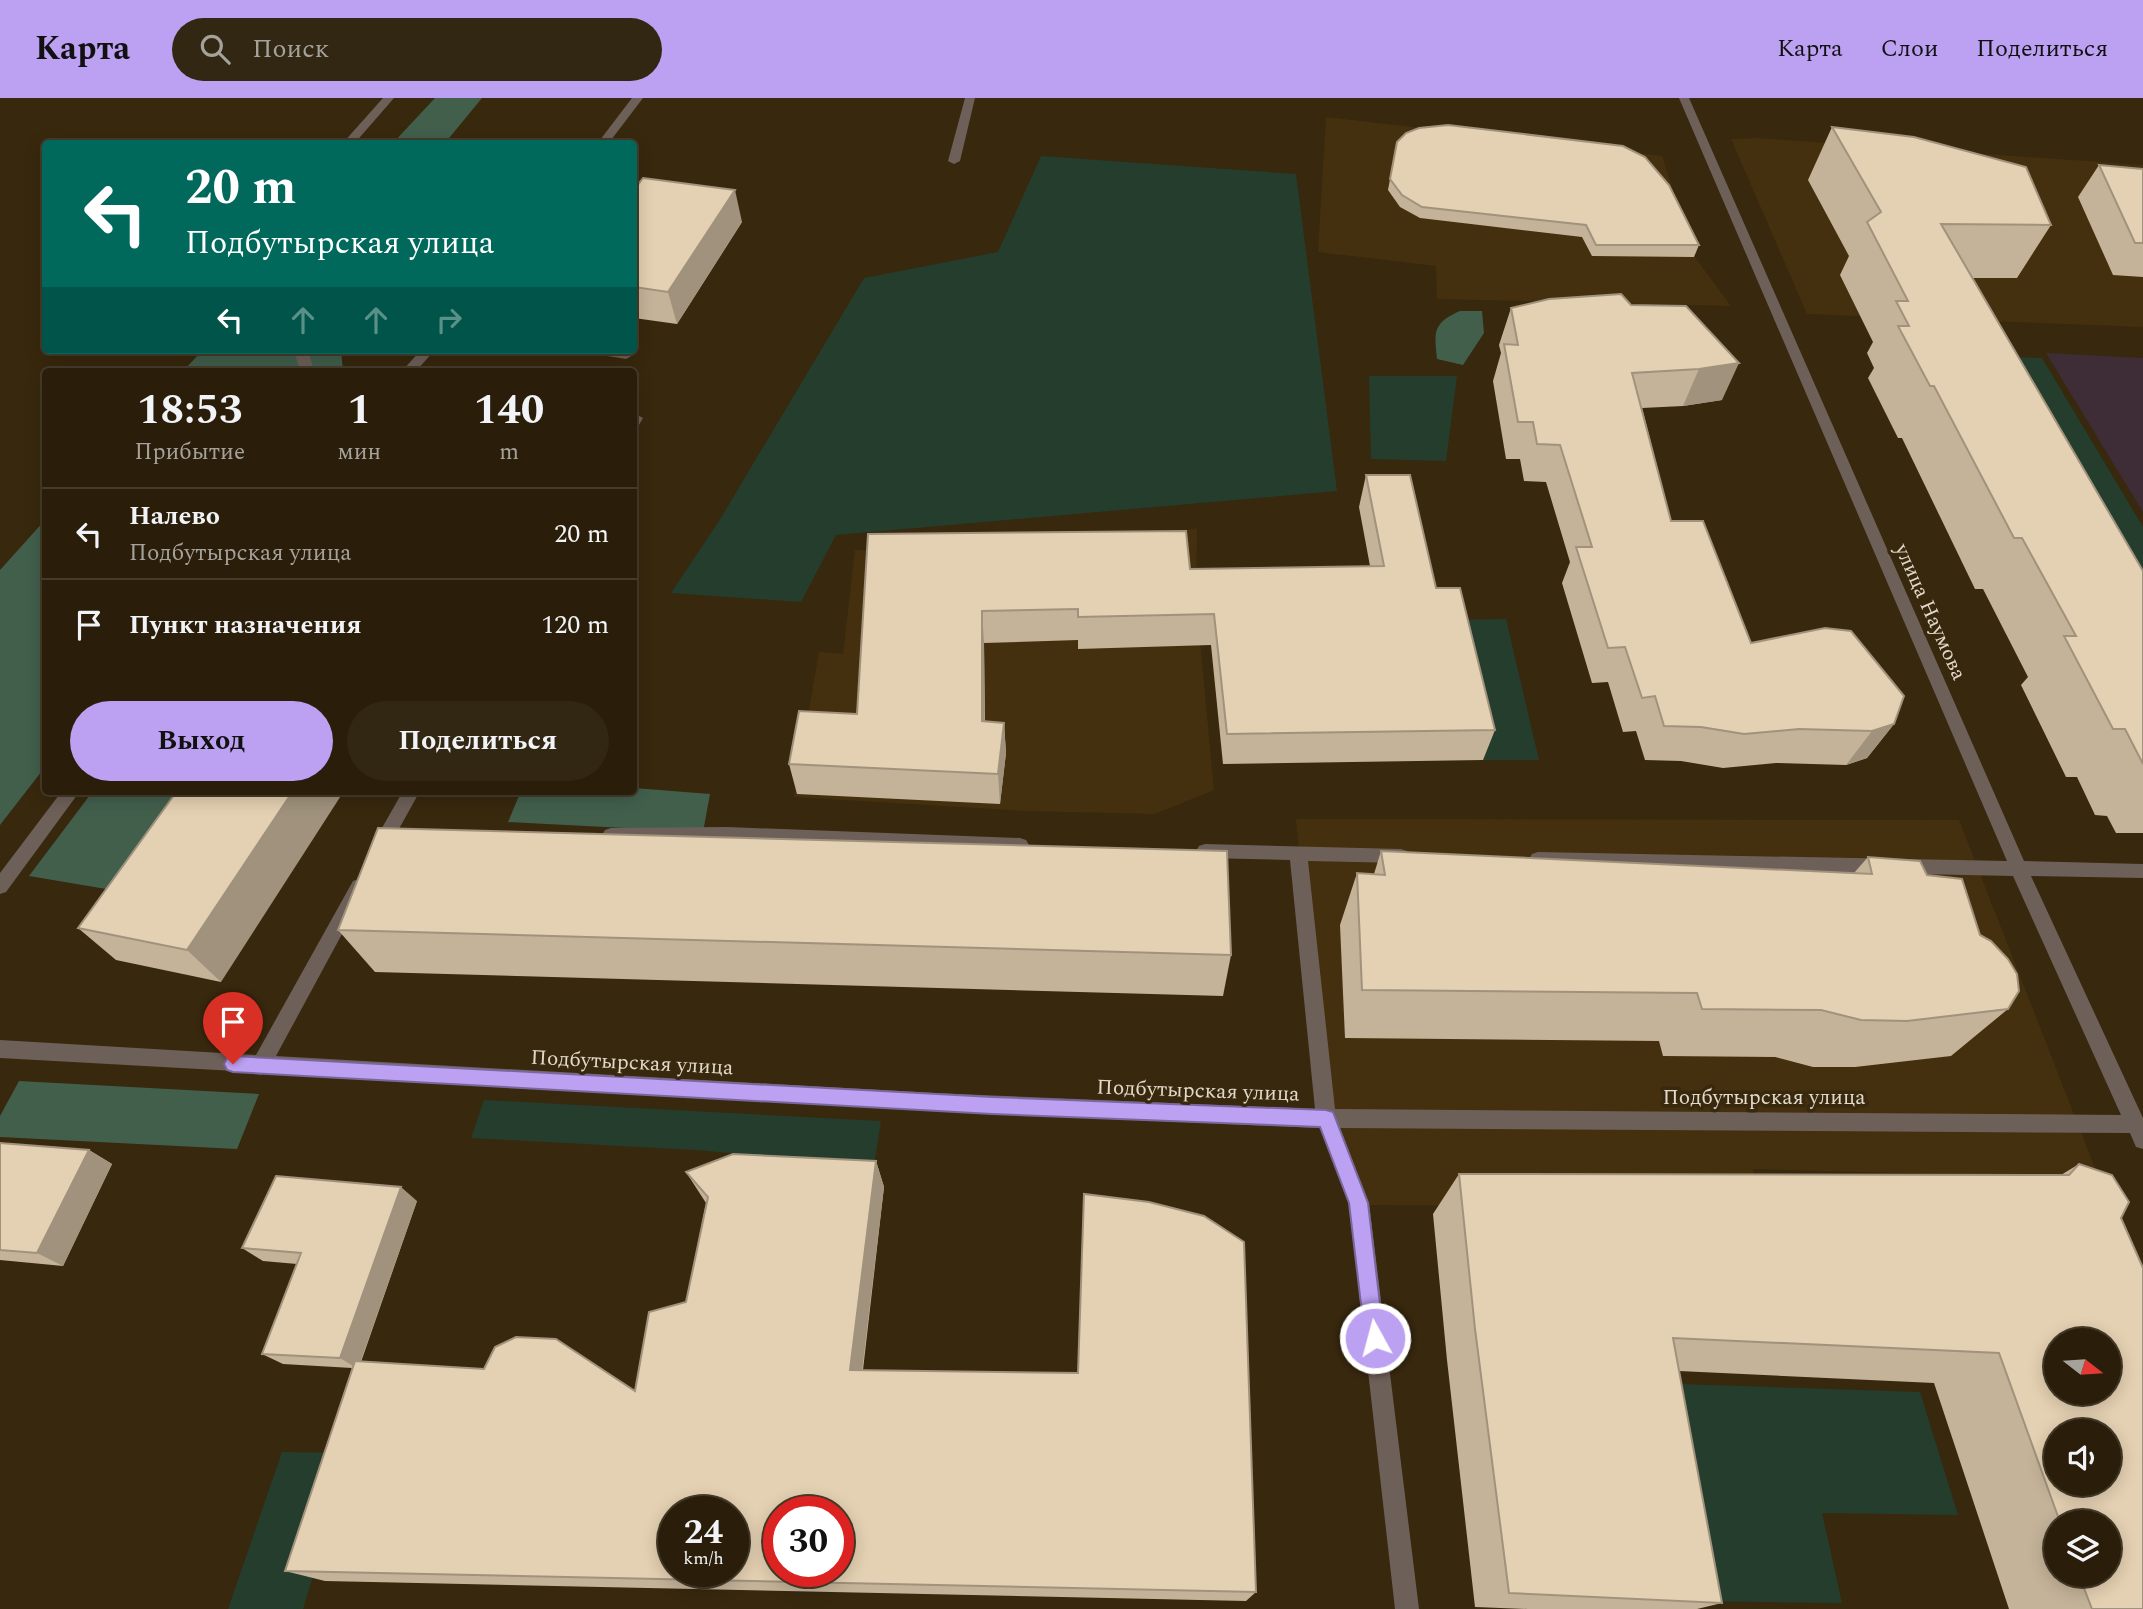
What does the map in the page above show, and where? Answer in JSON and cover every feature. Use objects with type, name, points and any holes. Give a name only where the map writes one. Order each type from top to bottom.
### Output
[{"type":"street","points":[[351,140],[389,98]]},
{"type":"street","points":[[605,140],[638,98]]},
{"type":"street","points":[[954,161],[970,98]]},
{"type":"street","name":"улица Наумова","points":[[1684,98],[2019,869],[2139,1132]]},
{"type":"street","points":[[413,368],[425,354]]},
{"type":"street","points":[[620,354],[626,355]]},
{"type":"street","points":[[0,887],[69,795]]},
{"type":"street","points":[[260,1066],[410,795]]},
{"type":"street","points":[[389,831],[416,831]]},
{"type":"street","points":[[594,835],[727,834],[1033,846]]},
{"type":"street","points":[[1183,850],[1423,856]]},
{"type":"street","points":[[1298,853],[1326,1118],[1359,1203],[1406,1609]]},
{"type":"street","points":[[1521,859],[2143,871]]},
{"type":"street","name":"Подбутырская улица","points":[[0,1049],[260,1066],[992,1105],[1326,1118],[2139,1132]]},
{"type":"shaded area","points":[[1326,117],[1662,156],[1694,256],[1731,306],[1437,299],[1436,266],[1318,252]]},
{"type":"shaded area","points":[[1757,138],[2143,165],[2143,327],[1807,314],[1731,139]]},
{"type":"shaded area","points":[[2046,353],[2143,358],[2143,512]]},
{"type":"shaded area","points":[[1197,528],[1196,598],[1214,790],[1155,814],[1025,811],[794,797],[819,652],[843,654],[855,550],[1068,552]]},
{"type":"shaded area","points":[[1296,819],[1959,820],[2099,1178],[1753,1169],[1760,1208],[1363,1205],[1326,1118]]},
{"type":"green space","points":[[435,98],[482,98],[447,140],[396,140]]},
{"type":"green space","points":[[1041,156],[1296,174],[1337,491],[836,535],[801,602],[671,593],[719,521],[864,278],[998,252]]},
{"type":"green space","points":[[1460,311],[1482,311],[1484,333],[1463,365],[1437,359],[1436,341],[1440,324]]},
{"type":"green space","points":[[199,354],[341,354],[343,368],[186,368]]},
{"type":"green space","points":[[2009,357],[2042,358],[2143,527],[2143,589]]},
{"type":"green space","points":[[1369,376],[1457,376],[1446,461],[1371,459]]},
{"type":"green space","points":[[42,523],[42,771],[0,825],[0,570]]},
{"type":"green space","points":[[1506,619],[1539,760],[1483,760],[1449,620]]},
{"type":"green space","points":[[637,788],[710,794],[703,832],[508,822],[519,795],[637,795]]},
{"type":"green space","points":[[90,795],[206,795],[136,894],[29,876]]},
{"type":"green space","points":[[19,1081],[259,1094],[237,1149],[0,1137],[0,1116]]},
{"type":"green space","points":[[484,1100],[881,1121],[874,1166],[696,1150],[471,1138]]},
{"type":"green space","points":[[1651,1383],[1920,1392],[1958,1515],[1822,1513],[1842,1603],[1684,1601]]},
{"type":"green space","points":[[282,1452],[351,1453],[303,1609],[228,1609]]},
{"type":"building","points":[[1448,125],[1623,146],[1645,157],[1669,185],[1699,245],[1596,245],[1586,225],[1422,207],[1402,195],[1390,179],[1397,142],[1406,133],[1419,128]]},
{"type":"building","points":[[1832,127],[1914,137],[2026,167],[2051,225],[1941,224],[2143,571],[2143,764],[2125,729],[2113,729],[2064,636],[2076,636],[2022,538],[2014,538],[1934,386],[1930,386],[1898,326],[1909,326],[1896,301],[1908,301],[1867,222],[1881,212]]},
{"type":"building","points":[[2099,165],[2143,169],[2143,243],[2135,243]]},
{"type":"building","points":[[643,178],[735,190],[668,292],[637,287],[637,186]]},
{"type":"building","points":[[1621,294],[1631,305],[1686,306],[1739,363],[1699,369],[1632,373],[1671,521],[1703,521],[1751,643],[1825,628],[1851,631],[1904,696],[1894,724],[1872,731],[1799,729],[1744,734],[1701,727],[1664,726],[1655,696],[1642,698],[1625,647],[1608,648],[1576,547],[1592,547],[1560,445],[1537,444],[1533,422],[1518,422],[1504,344],[1518,345],[1511,308],[1549,299]]},
{"type":"building","points":[[1366,475],[1410,475],[1436,588],[1460,588],[1495,730],[1227,734],[1214,614],[1078,617],[1078,609],[982,611],[982,721],[1004,723],[998,774],[789,764],[799,711],[857,714],[868,534],[1186,531],[1190,569],[1384,566]]},
{"type":"building","points":[[174,795],[290,795],[187,950],[78,928]]},
{"type":"building","points":[[378,828],[1227,851],[1231,955],[338,930]]},
{"type":"building","points":[[1381,851],[1872,874],[1868,857],[1920,861],[1927,875],[1962,879],[1980,935],[1991,941],[2008,959],[2017,974],[2019,991],[2008,1009],[1907,1021],[1861,1020],[1821,1010],[1702,1009],[1697,993],[1362,990],[1357,873],[1385,875]]},
{"type":"building","points":[[0,1143],[89,1150],[37,1253],[0,1250]]},
{"type":"building","points":[[733,1154],[876,1161],[850,1370],[1078,1373],[1084,1194],[1149,1202],[1204,1216],[1244,1242],[1256,1592],[854,1583],[854,1496],[763,1496],[763,1581],[749,1581],[749,1496],[658,1496],[658,1579],[285,1571],[355,1361],[484,1369],[495,1347],[516,1337],[556,1339],[635,1391],[649,1312],[686,1302],[708,1197],[686,1172]]},
{"type":"building","points":[[2079,1164],[2112,1175],[2129,1202],[2121,1218],[2143,1268],[2143,1609],[2092,1609],[2084,1587],[2121,1587],[2121,1510],[2056,1510],[2051,1496],[2121,1496],[2121,1419],[2044,1419],[2044,1478],[1999,1353],[1673,1338],[1722,1603],[1509,1593],[1475,1329],[1459,1174],[2069,1175]]},
{"type":"building","points":[[276,1176],[401,1187],[340,1358],[262,1354],[301,1253],[242,1248]]},
{"type":"route","points":[[233,1064],[992,1105],[1326,1118],[1359,1203],[1375,1338]]}]
